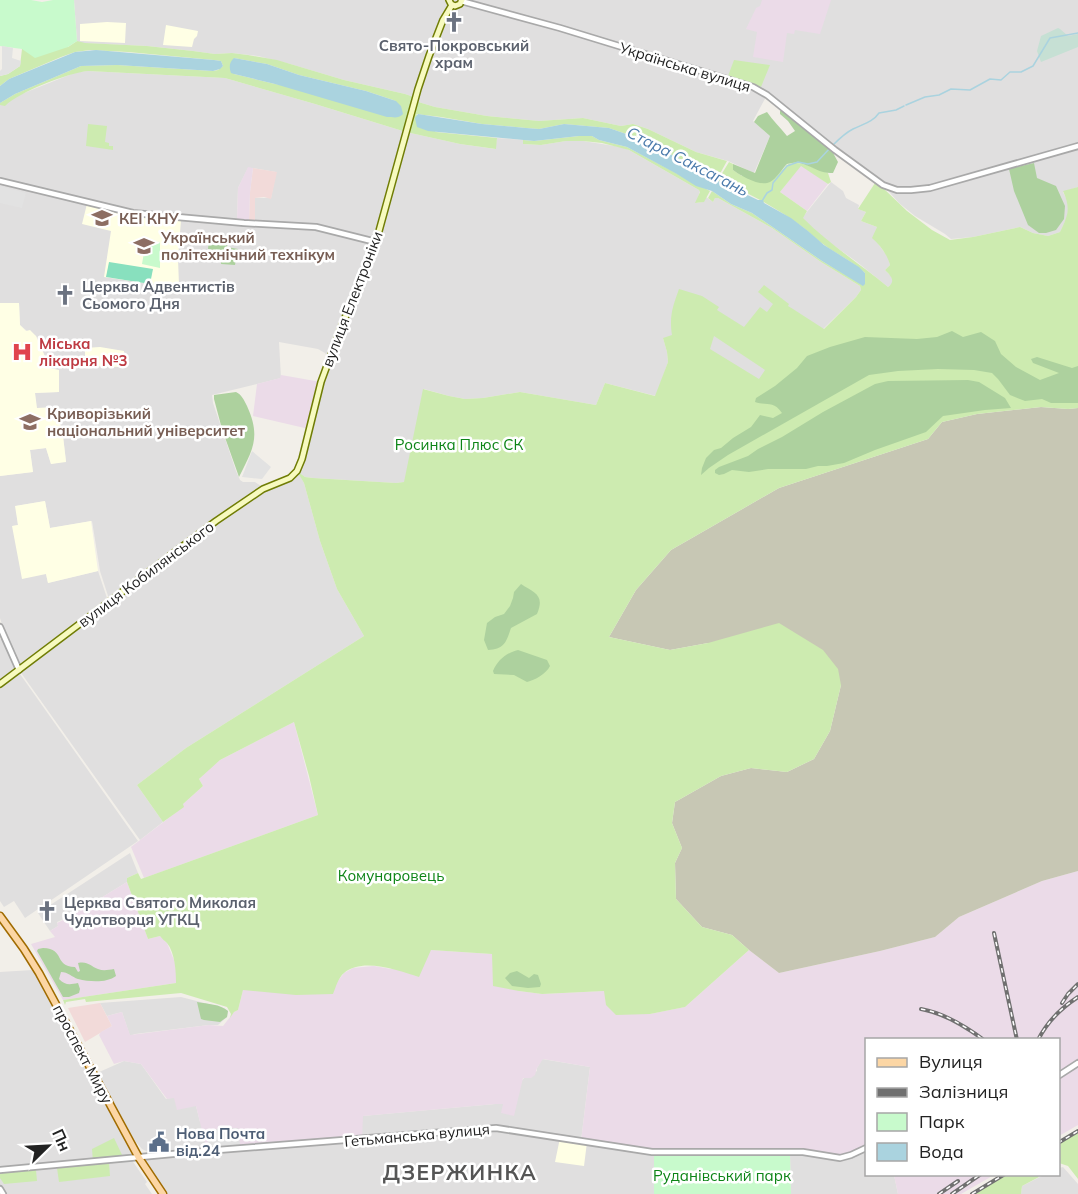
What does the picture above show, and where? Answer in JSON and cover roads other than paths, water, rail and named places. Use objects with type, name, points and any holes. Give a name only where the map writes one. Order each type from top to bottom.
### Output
[{"type":"main road","points":[[450,3],[458,6],[461,1]]},
{"type":"main road","name":"вулиця Електроніки","points":[[297,471],[303,456],[321,382],[376,242],[418,89],[450,3]]},
{"type":"main road","name":"вулиця Кобилянського","points":[[0,684],[216,521],[263,489],[290,478],[297,471]]},
{"type":"main road","name":"проспект Миру","points":[[0,916],[39,973],[139,1158],[163,1194]]},
{"type":"street","name":"Українська вулиця","points":[[461,1],[560,28],[753,87],[767,95],[883,185],[897,190],[930,188],[1078,146]]},
{"type":"street","points":[[0,181],[140,214],[316,227],[376,242]]},
{"type":"street","points":[[0,627],[19,670]]},
{"type":"street","points":[[1060,1075],[1078,1063]]},
{"type":"street","name":"Гетьманська вулиця","points":[[0,1170],[496,1128],[652,1152],[803,1152],[840,1158],[865,1149]]},
{"type":"street","points":[[0,1189],[3,1194]]},
{"type":"water","points":[[96,50],[214,60],[221,61],[223,66],[213,71],[117,65],[81,66],[15,94],[0,103],[0,86],[9,79],[75,52]]},
{"type":"water","points":[[234,58],[267,64],[299,75],[366,91],[396,101],[401,106],[403,114],[398,117],[387,117],[234,74],[231,73],[230,67]]},
{"type":"water","points":[[418,114],[482,124],[539,129],[564,124],[609,128],[655,144],[720,182],[758,200],[763,200],[764,203],[791,218],[824,245],[859,267],[865,273],[865,284],[863,286],[822,261],[752,213],[731,204],[712,191],[696,186],[627,147],[592,136],[534,141],[428,131],[417,127],[415,118]]},
{"type":"waterway","points":[[906,105],[951,89],[970,90],[990,79],[1001,80],[1010,72],[1021,72],[1033,66],[1050,38],[1078,33]]},
{"type":"waterway","points":[[833,145],[847,132],[871,121],[879,113],[904,106]]},
{"type":"waterway","points":[[762,201],[787,166],[798,162],[808,164],[817,162],[830,148]]},
{"type":"railway","points":[[994,933],[1017,1038]]},
{"type":"railway","points":[[1062,1003],[1078,984]]},
{"type":"railway","points":[[1039,1038],[1055,1016],[1078,997]]},
{"type":"railway","points":[[921,1009],[954,1021],[981,1038]]},
{"type":"railway","points":[[1060,1142],[1078,1131]]},
{"type":"railway","points":[[952,1194],[978,1176]]},
{"type":"railway","points":[[972,1194],[1002,1176]]},
{"type":"railway","points":[[939,1194],[958,1181]]},
{"type":"place","name":"Свято-Покровський храм","points":[[454,22]]},
{"type":"place","name":"КЕІ КНУ","points":[[102,218]]},
{"type":"place","name":"Український політехнічний технікум","points":[[144,246]]},
{"type":"place","name":"Церква Адвентистів Сьомого Дня","points":[[65,295]]},
{"type":"place","name":"Міська лікарня №3","points":[[22,352]]},
{"type":"place","name":"Криворізький національний університет","points":[[30,422]]},
{"type":"place","name":"Церква Святого Миколая Чудотворця УГКЦ","points":[[47,911]]},
{"type":"place","name":"Нова Почта від.24","points":[[159,1142]]},
{"type":"district","name":"ДЗЕРЖИНКА","points":[[460,1172]]},
{"type":"water label","name":"Стара Саксагань","points":[[688,161]]},
{"type":"park label","name":"Росинка Плюс СК","points":[[459,444]]},
{"type":"park label","name":"Комунаровець","points":[[391,875]]},
{"type":"park label","name":"Руданівський парк","points":[[722,1175]]}]
